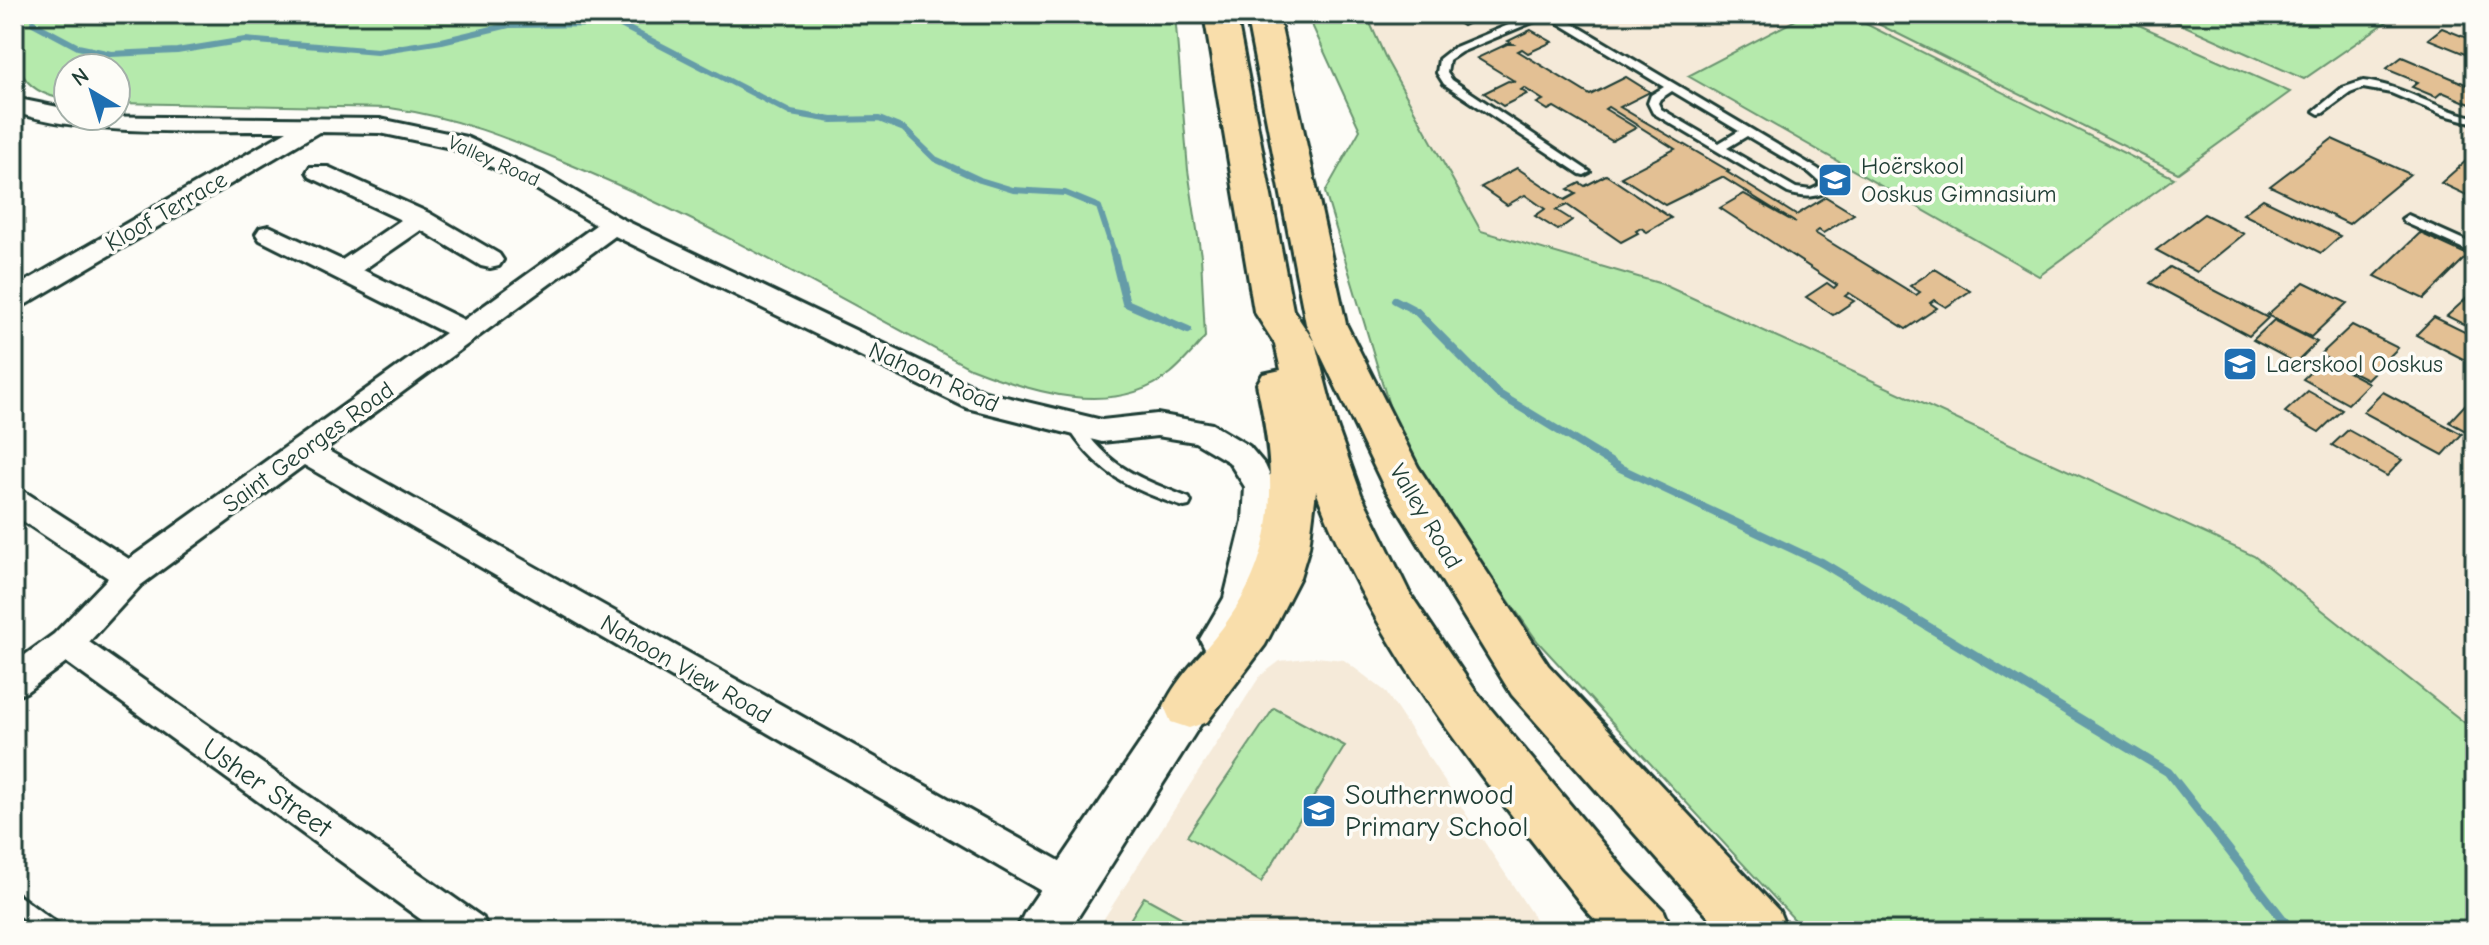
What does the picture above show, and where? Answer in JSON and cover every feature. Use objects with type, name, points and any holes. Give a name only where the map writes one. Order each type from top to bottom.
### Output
[{"type":"highway","name":"Valley Road","points":[[1235,22],[1274,311],[1295,343],[1315,424],[1339,494],[1366,557],[1393,608],[1471,724],[1607,892],[1644,931]]},
{"type":"highway","name":"Valley Road","points":[[1235,22],[1326,324],[1400,475],[1530,680],[1759,931]]},
{"type":"highway","points":[[1189,706],[1236,652],[1266,602],[1280,569],[1288,538],[1294,480],[1270,347],[1274,311]]},
{"type":"highway","points":[[1586,743],[1649,833],[1733,931]]},
{"type":"street","name":"Valley Road","points":[[14,105],[40,113],[112,121],[380,126],[458,142],[535,178],[613,225]]},
{"type":"street","name":"Kloof Terrace","points":[[14,300],[318,123]]},
{"type":"street","points":[[319,172],[420,219],[490,260]]},
{"type":"street","points":[[342,272],[420,219]]},
{"type":"street","name":"Saint Georges Road","points":[[14,682],[66,644],[130,576],[613,225]]},
{"type":"street","name":"Nahoon Road","points":[[613,225],[977,401],[1020,414],[1072,422],[1086,429],[1102,431],[1157,425],[1202,432],[1239,454],[1254,473],[1260,487],[1246,581],[1231,618],[1213,646],[1189,706]]},
{"type":"street","points":[[269,234],[466,332]]},
{"type":"street","name":"Nahoon View Road","points":[[304,451],[1068,886]]},
{"type":"street","points":[[14,500],[130,576]]},
{"type":"street","name":"Usher Street","points":[[66,644],[469,931]]},
{"type":"street","points":[[1041,931],[1189,706]]},
{"type":"lane","points":[[1584,172],[1448,82],[1442,73],[1444,59],[1457,50],[1547,14],[1814,171],[1825,180],[1825,188],[1815,194],[1802,195],[1657,111],[1653,103],[1655,97],[1671,87]]},
{"type":"lane","points":[[2319,111],[2352,87],[2366,85],[2383,87],[2475,120]]},
{"type":"lane","points":[[1719,148],[1747,131]]},
{"type":"lane","points":[[2408,219],[2475,250]]},
{"type":"lane","points":[[1072,422],[1085,446],[1110,470],[1184,502]]},
{"type":"lane","points":[[14,901],[53,931]]},
{"type":"shaded area","points":[[1366,14],[2475,14],[2475,731],[2254,556],[1662,284],[1481,231],[1387,61]]},
{"type":"shaded area","name":"Southernwood Primary School","points":[[1316,657],[1344,660],[1385,691],[1543,931],[1096,931],[1260,676],[1280,661]]},
{"type":"green space","points":[[14,14],[1175,14],[1188,170],[1201,256],[1205,337],[1171,373],[1148,387],[1124,395],[1098,398],[1045,392],[970,368],[672,210],[503,137],[460,123],[390,108],[132,103],[132,52],[52,52],[52,96],[37,90],[27,81],[21,71],[15,46]]},
{"type":"green space","points":[[1307,14],[1366,14],[1387,61],[1481,231],[1662,284],[2254,556],[2475,731],[2475,931],[1805,931],[1538,642],[1403,452],[1325,192],[1360,130]]},
{"type":"green space","points":[[1807,14],[1846,14],[2174,178],[2039,276],[1688,76]]},
{"type":"green space","points":[[1858,14],[2114,14],[2290,92],[2178,173]]},
{"type":"green space","points":[[2158,14],[2398,14],[2304,79]]},
{"type":"green space","points":[[1274,708],[1345,746],[1261,882],[1187,836]]},
{"type":"green space","points":[[1144,897],[1206,931],[1123,931]]},
{"type":"building","points":[[1444,14],[1466,14],[1474,21],[1463,26]]},
{"type":"building","points":[[2442,28],[2469,39],[2475,36],[2475,58],[2428,39]]},
{"type":"building","points":[[1531,30],[1552,42],[1528,53],[1522,49],[1518,51],[1590,95],[1626,77],[1650,92],[1620,107],[1729,171],[1796,215],[1826,197],[1854,214],[1823,233],[1819,230],[1815,233],[1916,295],[1920,292],[1910,286],[1935,269],[1970,291],[1946,307],[1934,300],[1930,303],[1937,308],[1906,329],[1849,293],[1845,296],[1854,301],[1833,315],[1806,297],[1827,283],[1834,288],[1837,285],[1720,208],[1744,194],[1796,223],[1722,177],[1665,205],[1621,177],[1675,149],[1608,107],[1605,109],[1636,128],[1612,141],[1554,107],[1548,110],[1537,103],[1543,100],[1524,88],[1521,90],[1527,94],[1503,106],[1484,93],[1508,81],[1516,82],[1477,58],[1513,44],[1508,41]]},
{"type":"building","points":[[2402,57],[2475,88],[2475,100],[2470,104],[2442,92],[2436,97],[2412,87],[2418,82],[2386,69]]},
{"type":"building","points":[[2332,139],[2410,174],[2349,224],[2270,186]]},
{"type":"building","points":[[2475,153],[2475,199],[2441,183]]},
{"type":"building","points":[[1517,168],[1565,200],[1576,194],[1568,189],[1580,183],[1585,186],[1606,175],[1671,218],[1647,232],[1641,228],[1621,242],[1567,205],[1556,210],[1572,220],[1558,230],[1535,216],[1545,209],[1525,195],[1507,205],[1481,187]]},
{"type":"building","points":[[2263,199],[2340,236],[2321,253],[2243,214]]},
{"type":"building","points":[[2204,214],[2244,234],[2197,272],[2156,250]]},
{"type":"building","points":[[2420,233],[2468,255],[2424,299],[2375,276]]},
{"type":"building","points":[[2170,267],[2268,318],[2249,336],[2150,283]]},
{"type":"building","points":[[2304,282],[2347,303],[2311,337],[2267,315]]},
{"type":"building","points":[[2468,297],[2475,300],[2475,330],[2447,316]]},
{"type":"building","points":[[2434,317],[2475,337],[2475,365],[2416,335]]},
{"type":"building","points":[[2274,320],[2317,342],[2296,363],[2253,340]]},
{"type":"building","points":[[2352,325],[2398,348],[2367,379],[2320,355]]},
{"type":"building","points":[[2324,359],[2369,383],[2348,404],[2303,379]]},
{"type":"building","points":[[2308,391],[2342,410],[2319,432],[2285,412]]},
{"type":"building","points":[[2383,392],[2462,434],[2443,455],[2363,412]]},
{"type":"building","points":[[2475,394],[2475,436],[2449,422]]},
{"type":"building","points":[[2348,430],[2402,460],[2387,476],[2332,445]]},
{"type":"waterway","points":[[33,23],[78,47],[111,54],[177,51],[245,40],[377,51],[442,41],[509,25],[619,24],[791,113],[832,120],[879,119],[904,129],[935,159],[980,180],[1013,190],[1065,193],[1099,207],[1114,253]]},
{"type":"waterway","points":[[1113,251],[1126,303],[1188,330]]},
{"type":"waterway","points":[[1395,300],[1416,311],[1497,393],[1620,468],[1824,564]]},
{"type":"waterway","points":[[1821,562],[2168,772],[2292,931]]},
{"type":"place","name":"Hoërskool Ooskus Gimnasium","points":[[1835,180]]},
{"type":"place","name":"Laerskool Ooskus","points":[[2240,364]]},
{"type":"place","name":"Southernwood Primary School","points":[[1319,811]]}]
